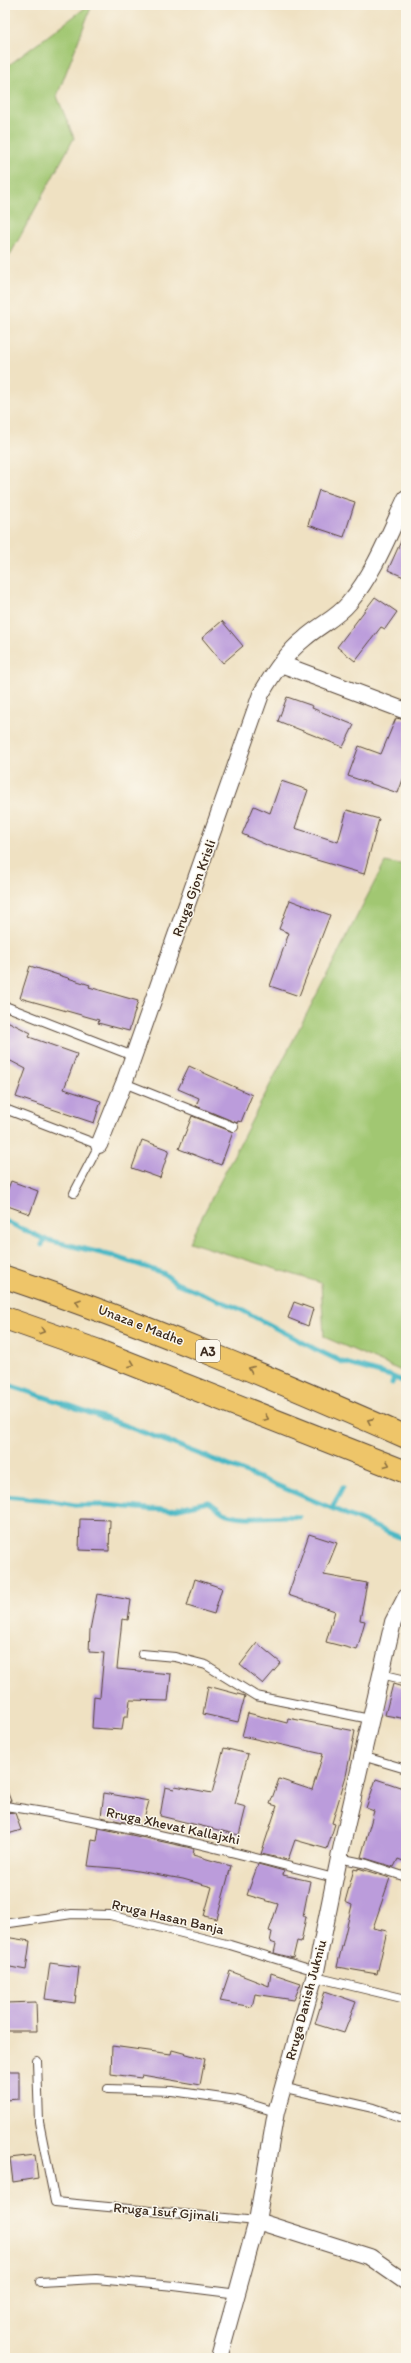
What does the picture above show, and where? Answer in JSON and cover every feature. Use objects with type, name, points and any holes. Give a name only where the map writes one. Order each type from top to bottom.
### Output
[{"type":"highway","name":"Unaza e Madhe","points":[[5,1277],[98,1308],[171,1336],[406,1437]]},
{"type":"highway","points":[[5,1318],[96,1350],[406,1472]]},
{"type":"street","name":"Rruga Gjon Krisli","points":[[99,1145],[124,1083],[214,832],[253,717],[270,678],[303,639],[348,604],[368,577],[406,498]]},
{"type":"street","points":[[282,664],[406,711]]},
{"type":"street","name":"Rruga Danish Jukniu","points":[[219,2358],[238,2294],[257,2221],[281,2087],[315,1974],[334,1878],[393,1622],[406,1597]]},
{"type":"street","name":"Rruga Isuf Gjinali","points":[[257,2221],[370,2257],[406,2282]]},
{"type":"lane","points":[[5,1006],[133,1056]]},
{"type":"lane","points":[[124,1083],[234,1127]]},
{"type":"lane","points":[[5,1109],[99,1145],[74,1192]]},
{"type":"lane","points":[[142,1654],[175,1657],[206,1665],[256,1696],[370,1719]]},
{"type":"lane","points":[[381,1674],[406,1680]]},
{"type":"lane","points":[[362,1756],[406,1770]]},
{"type":"lane","name":"Rruga Xhevat Kallajxhi","points":[[5,1806],[110,1825],[224,1849],[334,1878]]},
{"type":"lane","points":[[339,1858],[406,1877]]},
{"type":"lane","name":"Rruga Hasan Banja","points":[[10,1923],[72,1914],[110,1915],[230,1945],[315,1974],[406,2000]]},
{"type":"lane","name":"Rruga Isuf Gjinali","points":[[37,2061],[39,2122],[56,2202],[257,2221]]},
{"type":"lane","points":[[281,2087],[374,2108],[406,2119]]},
{"type":"lane","points":[[108,2089],[172,2091],[237,2100],[276,2112]]},
{"type":"lane","points":[[40,2282],[96,2279],[174,2286],[238,2294]]},
{"type":"green space","points":[[89,5],[92,5],[57,96],[74,138],[5,264],[5,68]]},
{"type":"green space","points":[[385,862],[406,866],[406,1373],[324,1337],[321,1283],[189,1242]]},
{"type":"building","points":[[319,490],[355,502],[344,537],[308,525]]},
{"type":"building","points":[[406,530],[406,578],[388,570]]},
{"type":"building","points":[[375,597],[397,612],[385,629],[381,627],[355,661],[337,647]]},
{"type":"building","points":[[222,621],[243,646],[223,663],[202,638]]},
{"type":"building","points":[[287,697],[313,706],[312,708],[354,725],[343,747],[278,721]]},
{"type":"building","points":[[396,718],[406,720],[406,771],[398,793],[348,776],[359,746],[381,754]]},
{"type":"building","points":[[281,781],[308,790],[295,828],[338,842],[347,810],[379,819],[364,874],[269,846],[242,834],[254,806],[270,813]]},
{"type":"building","points":[[290,900],[330,915],[299,996],[270,986],[289,933],[279,929]]},
{"type":"building","points":[[30,966],[90,985],[89,987],[138,1001],[129,1031],[98,1023],[99,1020],[20,998]]},
{"type":"building","points":[[5,1020],[31,1033],[29,1037],[77,1054],[64,1089],[101,1101],[94,1123],[16,1097],[26,1069],[5,1058]]},
{"type":"building","points":[[189,1066],[252,1095],[241,1122],[238,1121],[237,1123],[196,1106],[199,1098],[178,1089]]},
{"type":"building","points":[[192,1116],[233,1132],[221,1165],[179,1149]]},
{"type":"building","points":[[142,1140],[169,1150],[160,1178],[132,1168]]},
{"type":"building","points":[[11,1181],[38,1191],[30,1214],[5,1205],[5,1196]]},
{"type":"building","points":[[294,1302],[313,1309],[308,1326],[288,1318]]},
{"type":"building","points":[[80,1519],[110,1520],[109,1551],[79,1550]]},
{"type":"building","points":[[309,1534],[337,1543],[324,1575],[367,1583],[360,1620],[365,1621],[357,1650],[326,1642],[335,1611],[288,1595]]},
{"type":"building","points":[[195,1579],[222,1588],[214,1614],[187,1606]]},
{"type":"building","points":[[97,1594],[131,1600],[128,1620],[122,1619],[117,1669],[171,1674],[168,1701],[130,1700],[128,1716],[124,1716],[122,1730],[92,1728],[94,1696],[100,1697],[104,1653],[89,1652],[90,1630]]},
{"type":"building","points":[[257,1643],[281,1663],[263,1684],[240,1665]]},
{"type":"building","points":[[393,1684],[406,1688],[406,1719],[385,1715]]},
{"type":"building","points":[[208,1686],[245,1696],[238,1722],[203,1714]]},
{"type":"building","points":[[248,1713],[287,1723],[288,1718],[355,1731],[346,1776],[332,1823],[335,1824],[327,1849],[295,1840],[288,1860],[261,1854],[277,1806],[270,1804],[279,1779],[312,1790],[323,1754],[242,1736]]},
{"type":"building","points":[[224,1748],[248,1754],[235,1804],[246,1807],[239,1835],[160,1816],[165,1787],[174,1789],[175,1786],[212,1793]]},
{"type":"building","points":[[376,1779],[406,1789],[406,1862],[398,1859],[394,1867],[361,1857],[374,1811],[366,1808]]},
{"type":"building","points":[[5,1791],[7,1791],[11,1801],[5,1801]]},
{"type":"building","points":[[104,1793],[149,1801],[142,1826],[101,1817]]},
{"type":"building","points":[[5,1812],[15,1813],[21,1830],[5,1835]]},
{"type":"building","points":[[99,1828],[194,1849],[193,1855],[231,1866],[217,1919],[204,1916],[212,1887],[183,1879],[126,1869],[88,1866],[92,1840],[97,1841]]},
{"type":"building","points":[[258,1864],[284,1871],[283,1875],[310,1881],[303,1916],[306,1917],[301,1942],[297,1941],[293,1958],[274,1953],[276,1944],[270,1942],[272,1932],[269,1931],[278,1904],[247,1895]]},
{"type":"building","points":[[358,1868],[390,1878],[373,1928],[387,1931],[377,1974],[337,1967],[352,1905],[345,1902],[354,1869],[358,1870]]},
{"type":"building","points":[[5,1937],[30,1941],[26,1970],[5,1966]]},
{"type":"building","points":[[50,1963],[79,1967],[75,2003],[45,1999]]},
{"type":"building","points":[[230,1971],[269,1986],[271,1973],[301,1983],[294,2000],[255,1994],[252,2007],[220,2001]]},
{"type":"building","points":[[325,1991],[356,2002],[344,2033],[315,2024]]},
{"type":"building","points":[[36,2002],[37,2031],[5,2031],[5,2003]]},
{"type":"building","points":[[112,2046],[171,2054],[172,2050],[205,2059],[200,2085],[142,2075],[141,2078],[111,2074]]},
{"type":"building","points":[[5,2071],[19,2071],[19,2099],[5,2100]]},
{"type":"building","points":[[35,2155],[38,2178],[13,2182],[10,2158]]},
{"type":"waterway","points":[[5,1221],[44,1239],[113,1256],[163,1273],[176,1283],[240,1309],[342,1362],[391,1376],[406,1383]]},
{"type":"waterway","points":[[42,1245],[44,1239]]},
{"type":"waterway","points":[[392,1383],[394,1378]]},
{"type":"waterway","points":[[5,1384],[107,1419],[207,1457],[406,1540]]},
{"type":"waterway","points":[[332,1508],[343,1487]]},
{"type":"waterway","points":[[5,1496],[47,1500],[75,1505],[107,1505],[169,1510],[208,1502],[224,1513],[236,1516],[299,1517]]}]
